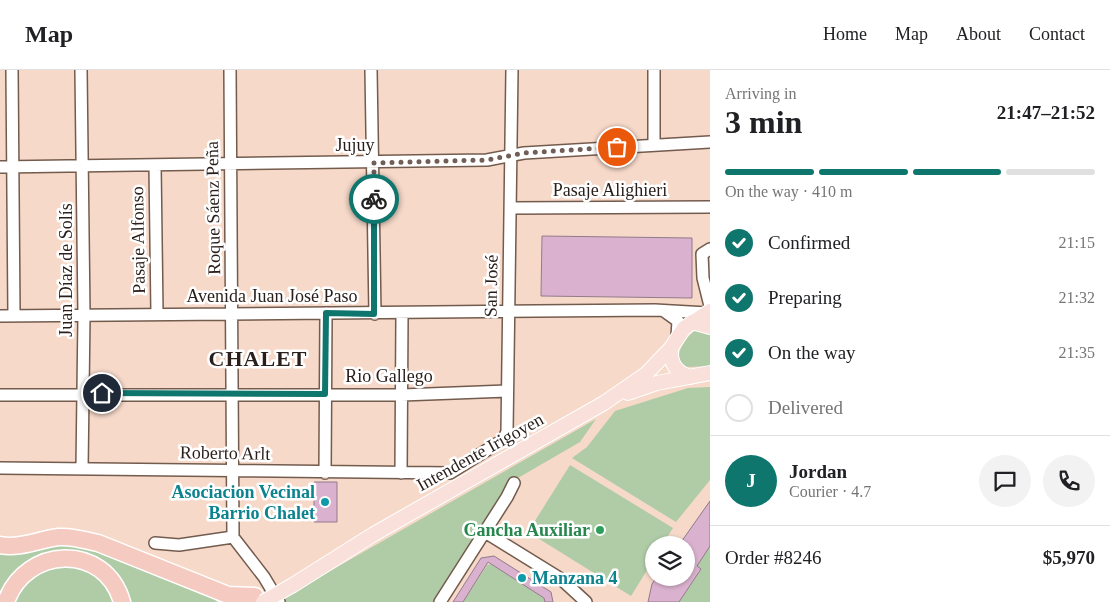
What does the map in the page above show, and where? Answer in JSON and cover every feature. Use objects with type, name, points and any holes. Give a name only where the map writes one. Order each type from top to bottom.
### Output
[{"type":"highway","points":[[0,545],[24,544],[57,537],[78,538],[98,543],[228,595],[255,598]]},
{"type":"highway","points":[[6,602],[20,576],[36,565],[54,559],[72,558],[102,570],[112,580],[122,602]]},
{"type":"main road","name":"Intendente Irigoyen","points":[[255,598],[291,581],[604,403],[646,374],[692,322],[709,310]]},
{"type":"main road","points":[[692,322],[710,327]]},
{"type":"main road","points":[[674,342],[673,366],[678,372],[690,377]]},
{"type":"main road","name":"Intendente Irigoyen","points":[[604,403],[657,383],[708,372]]},
{"type":"street","points":[[12,70],[14,316]]},
{"type":"street","name":"Juan Díaz de Solís","points":[[81,70],[84,315],[82,469]]},
{"type":"street","name":"Roque Sáenz Peña","points":[[230,70],[229,163],[233,537]]},
{"type":"street","points":[[371,70],[374,163],[374,314]]},
{"type":"street","name":"San José","points":[[450,473],[506,436],[512,70]]},
{"type":"street","points":[[654,70],[654,144]]},
{"type":"street","name":"Jujuy","points":[[0,167],[487,160],[524,153],[710,142]]},
{"type":"street","name":"Pasaje Alfonso","points":[[155,165],[157,314]]},
{"type":"street","name":"Pasaje Alighieri","points":[[511,208],[710,207]]},
{"type":"street","points":[[709,310],[703,278],[702,254],[710,249]]},
{"type":"street","name":"Avenida Juan José Paso","points":[[0,316],[709,310]]},
{"type":"street","points":[[664,311],[670,313],[678,321],[674,342]]},
{"type":"street","points":[[325,473],[326,313]]},
{"type":"street","points":[[401,473],[402,314]]},
{"type":"street","name":"Rio Gallego","points":[[0,395],[232,393],[402,395],[507,391]]},
{"type":"street","name":"Roberto Arlt","points":[[0,468],[450,473]]},
{"type":"street","points":[[440,602],[507,497],[514,482]]},
{"type":"street","points":[[485,532],[561,579],[572,598],[586,602]]},
{"type":"street","points":[[156,543],[186,544],[233,537],[264,577],[279,602]]},
{"type":"green space","points":[[710,321],[710,366],[687,367],[679,362],[679,355],[684,343],[693,332]]},
{"type":"green space","points":[[710,387],[710,480],[676,522],[572,458],[587,447],[615,411],[688,388]]},
{"type":"green space","points":[[596,419],[580,442],[511,482],[434,602],[276,602]]},
{"type":"green space","name":"Cancha Auxiliar","points":[[570,465],[673,528],[668,536],[645,536],[645,573],[631,596],[528,532]]},
{"type":"green space","points":[[710,501],[710,602],[649,602],[652,586],[695,586],[695,536],[685,536]]},
{"type":"green space","points":[[65,543],[86,545],[210,593],[217,602],[130,602],[124,585],[113,570],[98,558],[89,554],[69,551],[44,556],[22,568],[5,586],[0,597],[0,552]]},
{"type":"green space","points":[[66,564],[85,568],[97,574],[116,602],[13,602],[23,585],[33,574],[47,568]]},
{"type":"green space","points":[[491,564],[544,598],[545,602],[463,602],[487,565]]},
{"type":"building","points":[[542,236],[692,238],[692,298],[541,296]]},
{"type":"building","name":"Asociacion Vecinal Barrio Chalet","points":[[314,482],[337,482],[337,522],[314,522]]},
{"type":"building","points":[[710,501],[710,546],[697,566],[701,569],[695,578],[695,536],[685,536]]},
{"type":"building","name":"Manzana 4","points":[[494,556],[551,592],[553,602],[545,602],[544,598],[488,562],[463,602],[453,602],[481,558]]},
{"type":"building","points":[[652,586],[690,586],[679,602],[648,602]]},
{"type":"way so far","points":[[374,199],[374,163],[487,160],[524,153],[617,147]]},
{"type":"place","name":"Asociacion Vecinal Barrio Chalet","points":[[325,502]]},
{"type":"place","name":"Cancha Auxiliar","points":[[600,530]]},
{"type":"place","name":"Manzana 4","points":[[522,578]]},
{"type":"district","name":"CHALET","points":[[258,358]]},
{"type":"route","points":[[102,393],[325,394],[326,313],[374,314],[374,199]]}]
